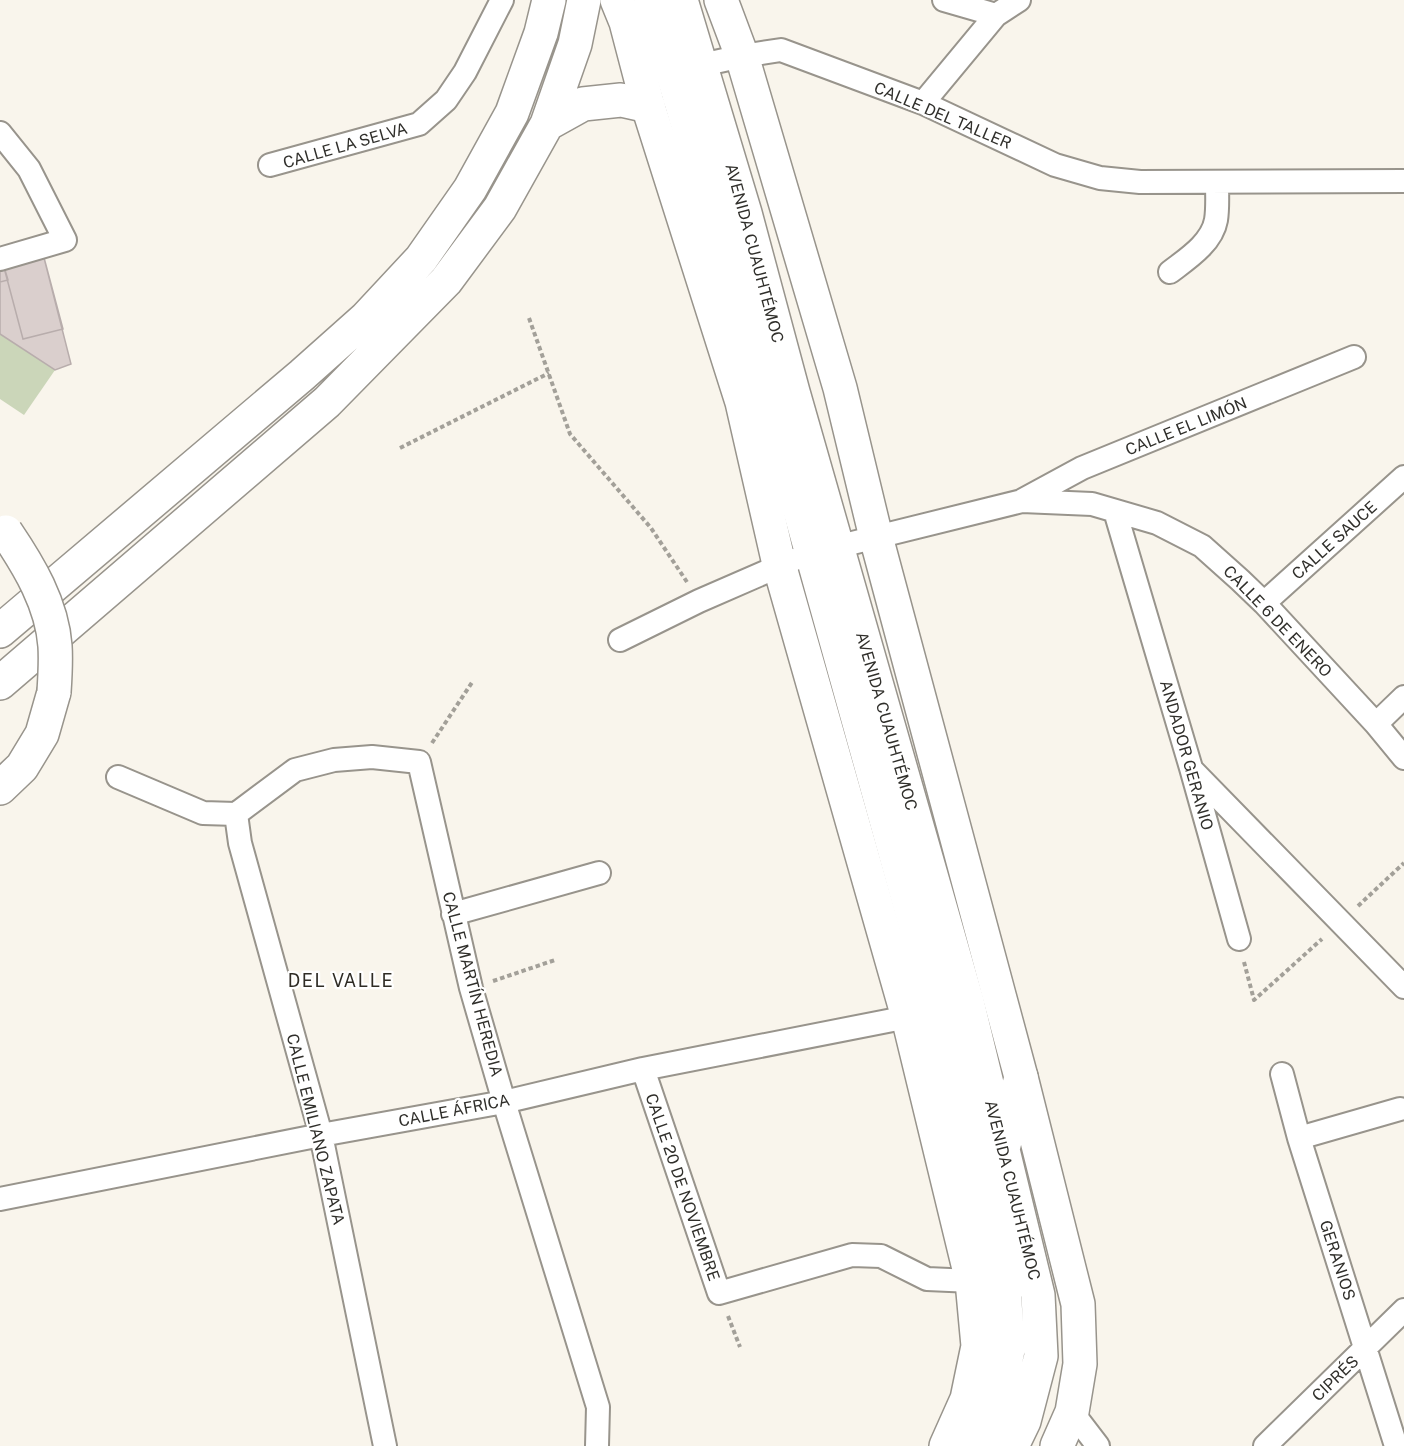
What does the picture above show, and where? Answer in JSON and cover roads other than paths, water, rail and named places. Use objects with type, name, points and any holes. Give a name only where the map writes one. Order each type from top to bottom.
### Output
[{"type":"main road","points":[[0,631],[302,375],[366,318],[420,259],[470,189],[512,113],[541,33],[549,0]]},
{"type":"main road","points":[[0,683],[327,402],[446,281],[500,208],[547,124],[575,44],[584,0]]},
{"type":"main road","points":[[617,0],[626,22],[648,106],[742,402],[779,564],[908,1017],[972,1281],[978,1346],[967,1399],[946,1446]]},
{"type":"main road","name":"AVENIDA CUAUHTÉMOC","points":[[651,0],[687,68]]},
{"type":"main road","name":"AVENIDA CUAUHTÉMOC","points":[[681,0],[687,68],[768,396],[824,550],[967,1000],[1038,1294],[1041,1356],[1024,1420],[1012,1446]]},
{"type":"main road","points":[[721,0],[742,56],[840,388],[876,537],[1021,1077],[1078,1304],[1080,1364],[1072,1412],[1057,1446]]},
{"type":"main road","points":[[547,124],[583,104],[621,100],[648,106]]},
{"type":"main road","points":[[0,788],[22,767],[42,734],[54,692],[55,644],[48,609],[30,569],[3,529]]},
{"type":"main road","name":"AVENIDA CUAUHTÉMOC","points":[[824,550],[939,1010],[1004,1285],[1008,1350],[996,1407],[977,1446]]},
{"type":"main road","points":[[1003,1149],[1021,1077]]},
{"type":"street","name":"CALLE LA SELVA","points":[[270,165],[419,124],[446,100],[465,72],[502,0]]},
{"type":"street","points":[[944,0],[996,15]]},
{"type":"street","points":[[923,103],[996,15],[1019,0]]},
{"type":"street","name":"CALLE DEL TALLER","points":[[687,68],[781,50],[923,103],[1055,165],[1100,178],[1140,182],[1404,180]]},
{"type":"street","points":[[0,133],[29,169],[65,240],[0,259]]},
{"type":"street","points":[[1170,272],[1206,241],[1216,222],[1217,182]]},
{"type":"street","name":"CALLE EL LIMÓN","points":[[1022,501],[1082,468],[1354,357]]},
{"type":"street","name":"CALLE SAUCE","points":[[1264,603],[1404,477]]},
{"type":"street","name":"CALLE 6 DE ENERO","points":[[620,640],[779,564],[824,550],[1022,501],[1092,504],[1157,523],[1202,546],[1264,603],[1376,724],[1404,758]]},
{"type":"street","name":"ANDADOR GERANIO","points":[[1115,510],[1239,939]]},
{"type":"street","points":[[1376,724],[1404,697]]},
{"type":"street","name":"CALLE MARTÍN HEREDIA","points":[[236,814],[295,770],[334,760],[372,757],[419,762],[471,988],[598,1407],[597,1446]]},
{"type":"street","points":[[1191,768],[1404,987]]},
{"type":"street","points":[[118,777],[203,813],[236,814]]},
{"type":"street","name":"CALLE EMILIANO ZAPATA","points":[[236,814],[240,843],[321,1135],[385,1446]]},
{"type":"street","points":[[453,914],[599,873]]},
{"type":"street","name":"CALLE ÁFRICA","points":[[0,1199],[321,1135],[504,1102],[643,1069],[908,1017]]},
{"type":"street","name":"CALLE 20 DE NOVIEMBRE","points":[[643,1069],[718,1293],[852,1255],[881,1256],[927,1279],[972,1281]]},
{"type":"street","name":"GERANIOS","points":[[1282,1074],[1299,1138],[1396,1446]]},
{"type":"street","points":[[1299,1138],[1400,1109]]},
{"type":"street","name":"CIPRÉS","points":[[1265,1446],[1404,1310]]},
{"type":"street","points":[[1072,1412],[1098,1446]]},
{"type":"district","name":"DEL VALLE","points":[[341,981]]}]
